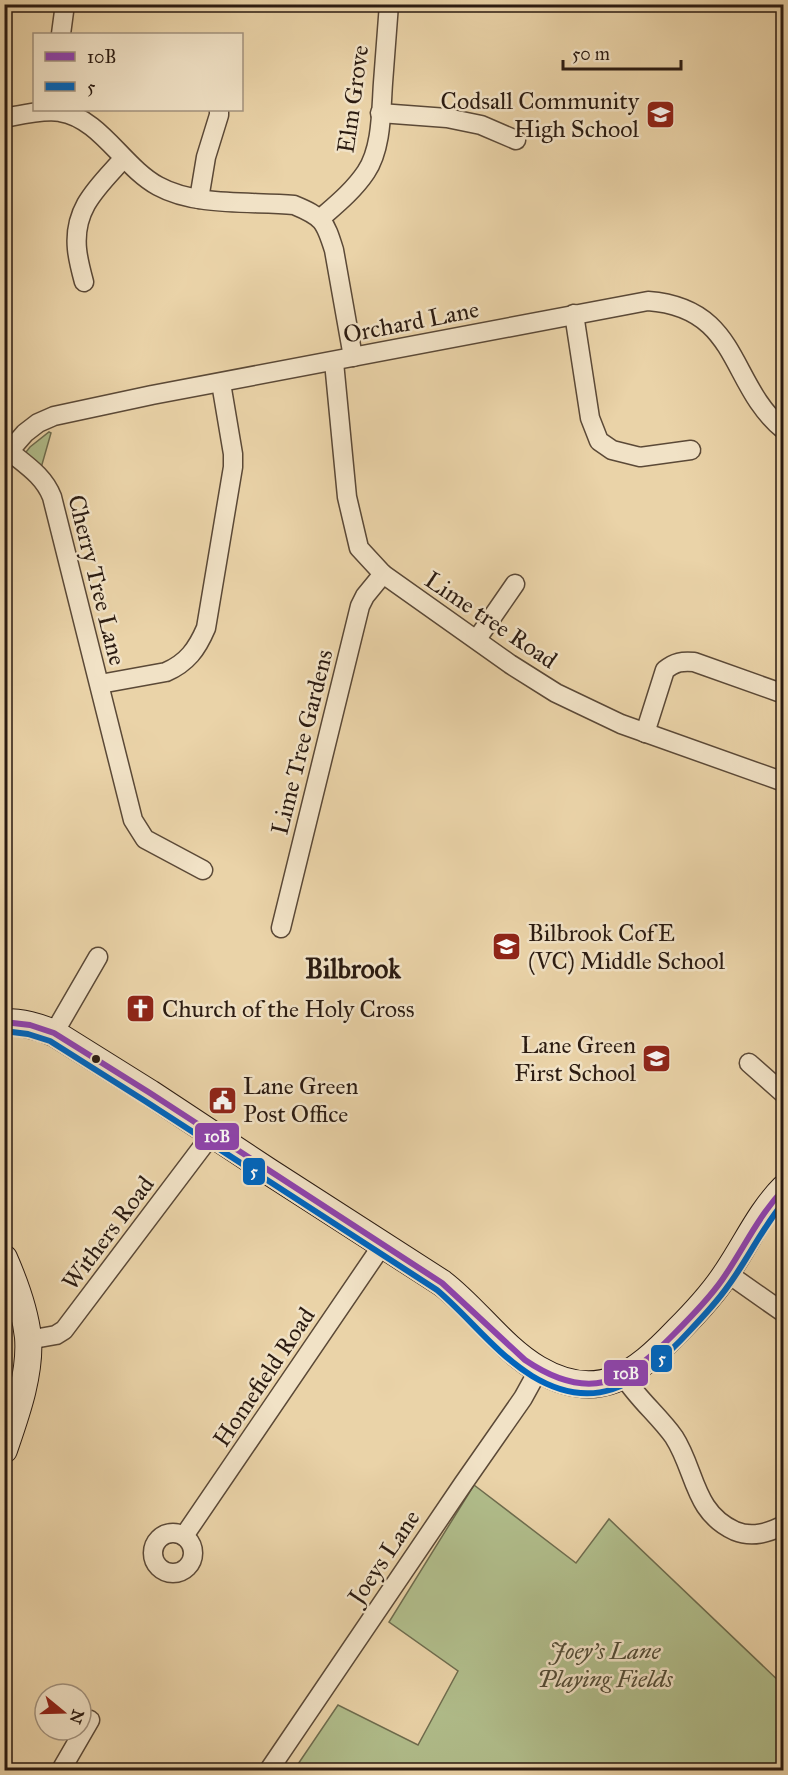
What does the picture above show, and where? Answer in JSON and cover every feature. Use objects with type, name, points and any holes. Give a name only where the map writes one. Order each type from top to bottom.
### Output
[{"type":"street","points":[[61,33],[65,4]]},
{"type":"street","name":"Elm Grove","points":[[321,218],[347,195],[366,172],[373,159],[377,143],[389,4]]},
{"type":"street","points":[[4,118],[60,111],[94,128],[123,159],[158,186],[176,194],[199,199],[294,206],[321,218],[334,250],[353,357]]},
{"type":"street","points":[[199,199],[206,157],[219,111]]},
{"type":"street","points":[[380,113],[447,118],[481,125],[516,140]]},
{"type":"street","points":[[84,282],[77,249],[77,227],[83,208],[92,194],[123,159]]},
{"type":"street","name":"Orchard Lane","points":[[7,454],[25,433],[38,423],[54,416],[648,301],[661,302],[690,312],[707,323],[721,337],[764,408],[783,430]]},
{"type":"street","points":[[574,314],[590,418],[599,441],[612,450],[640,457],[691,450]]},
{"type":"street","name":"Lime tree Road","points":[[334,362],[347,497],[358,548],[383,574],[510,664],[556,693],[621,724],[783,782]]},
{"type":"street","name":"Cherry Tree Lane","points":[[7,454],[40,477],[49,488],[100,684],[166,672],[189,658],[199,645],[206,628],[233,467],[233,454],[220,383]]},
{"type":"street","name":"Lime Tree Gardens","points":[[281,928],[360,606],[383,574]]},
{"type":"street","points":[[477,639],[515,584]]},
{"type":"street","points":[[645,733],[665,670],[683,661],[694,662],[783,694]]},
{"type":"street","points":[[100,684],[133,820],[138,830],[145,839],[203,870]]},
{"type":"street","points":[[54,1033],[98,957]]},
{"type":"street","points":[[4,1022],[21,1022],[54,1033],[456,1293],[509,1347],[539,1370],[584,1384],[610,1382],[624,1377],[647,1361],[668,1341],[709,1297],[727,1273],[768,1205],[783,1188]]},
{"type":"street","points":[[749,1064],[783,1094]]},
{"type":"street","name":"Withers Road","points":[[28,1340],[42,1339],[64,1330],[212,1134]]},
{"type":"street","name":"Homefield Road","points":[[184,1536],[383,1244]]},
{"type":"street","points":[[727,1273],[783,1313]]},
{"type":"street","points":[[4,1450],[23,1386],[28,1340],[27,1324],[8,1275]]},
{"type":"street","name":"Joeys Lane","points":[[269,1770],[523,1398],[539,1370]]},
{"type":"street","points":[[624,1377],[673,1437],[699,1495],[715,1519],[742,1533],[757,1534],[772,1531],[783,1525]]},
{"type":"street","points":[[61,1770],[77,1742]]},
{"type":"green space","points":[[49,432],[51,433],[41,468],[29,458],[26,452]]},
{"type":"green space","name":"Joey's Lane Playing Fields","points":[[474,1485],[576,1563],[609,1519],[783,1685],[783,1770],[294,1770],[338,1705],[418,1745],[458,1671],[389,1622]]},
{"type":"transit line","name":"10B","points":[[4,1022],[30,1025],[54,1033],[150,1093],[442,1283],[525,1360],[567,1381],[586,1384],[604,1382],[621,1376],[655,1352],[717,1287],[758,1222],[784,1189]]},
{"type":"transit line","name":"5","points":[[4,1031],[28,1034],[50,1041],[145,1101],[437,1290],[506,1357],[532,1376],[554,1387],[575,1392],[594,1393],[630,1382],[664,1357],[723,1293],[784,1202]]},
{"type":"place","name":"Codsall Community High School","points":[[660,115]]},
{"type":"place","name":"Bilbrook CofE (VC) Middle School","points":[[507,947]]},
{"type":"place","name":"Church of the Holy Cross","points":[[141,1009]]},
{"type":"place","name":"Lane Green First School","points":[[657,1059]]},
{"type":"place","name":"Lane Green Post Office","points":[[222,1100]]},
{"type":"district","name":"Bilbrook","points":[[353,968]]}]
